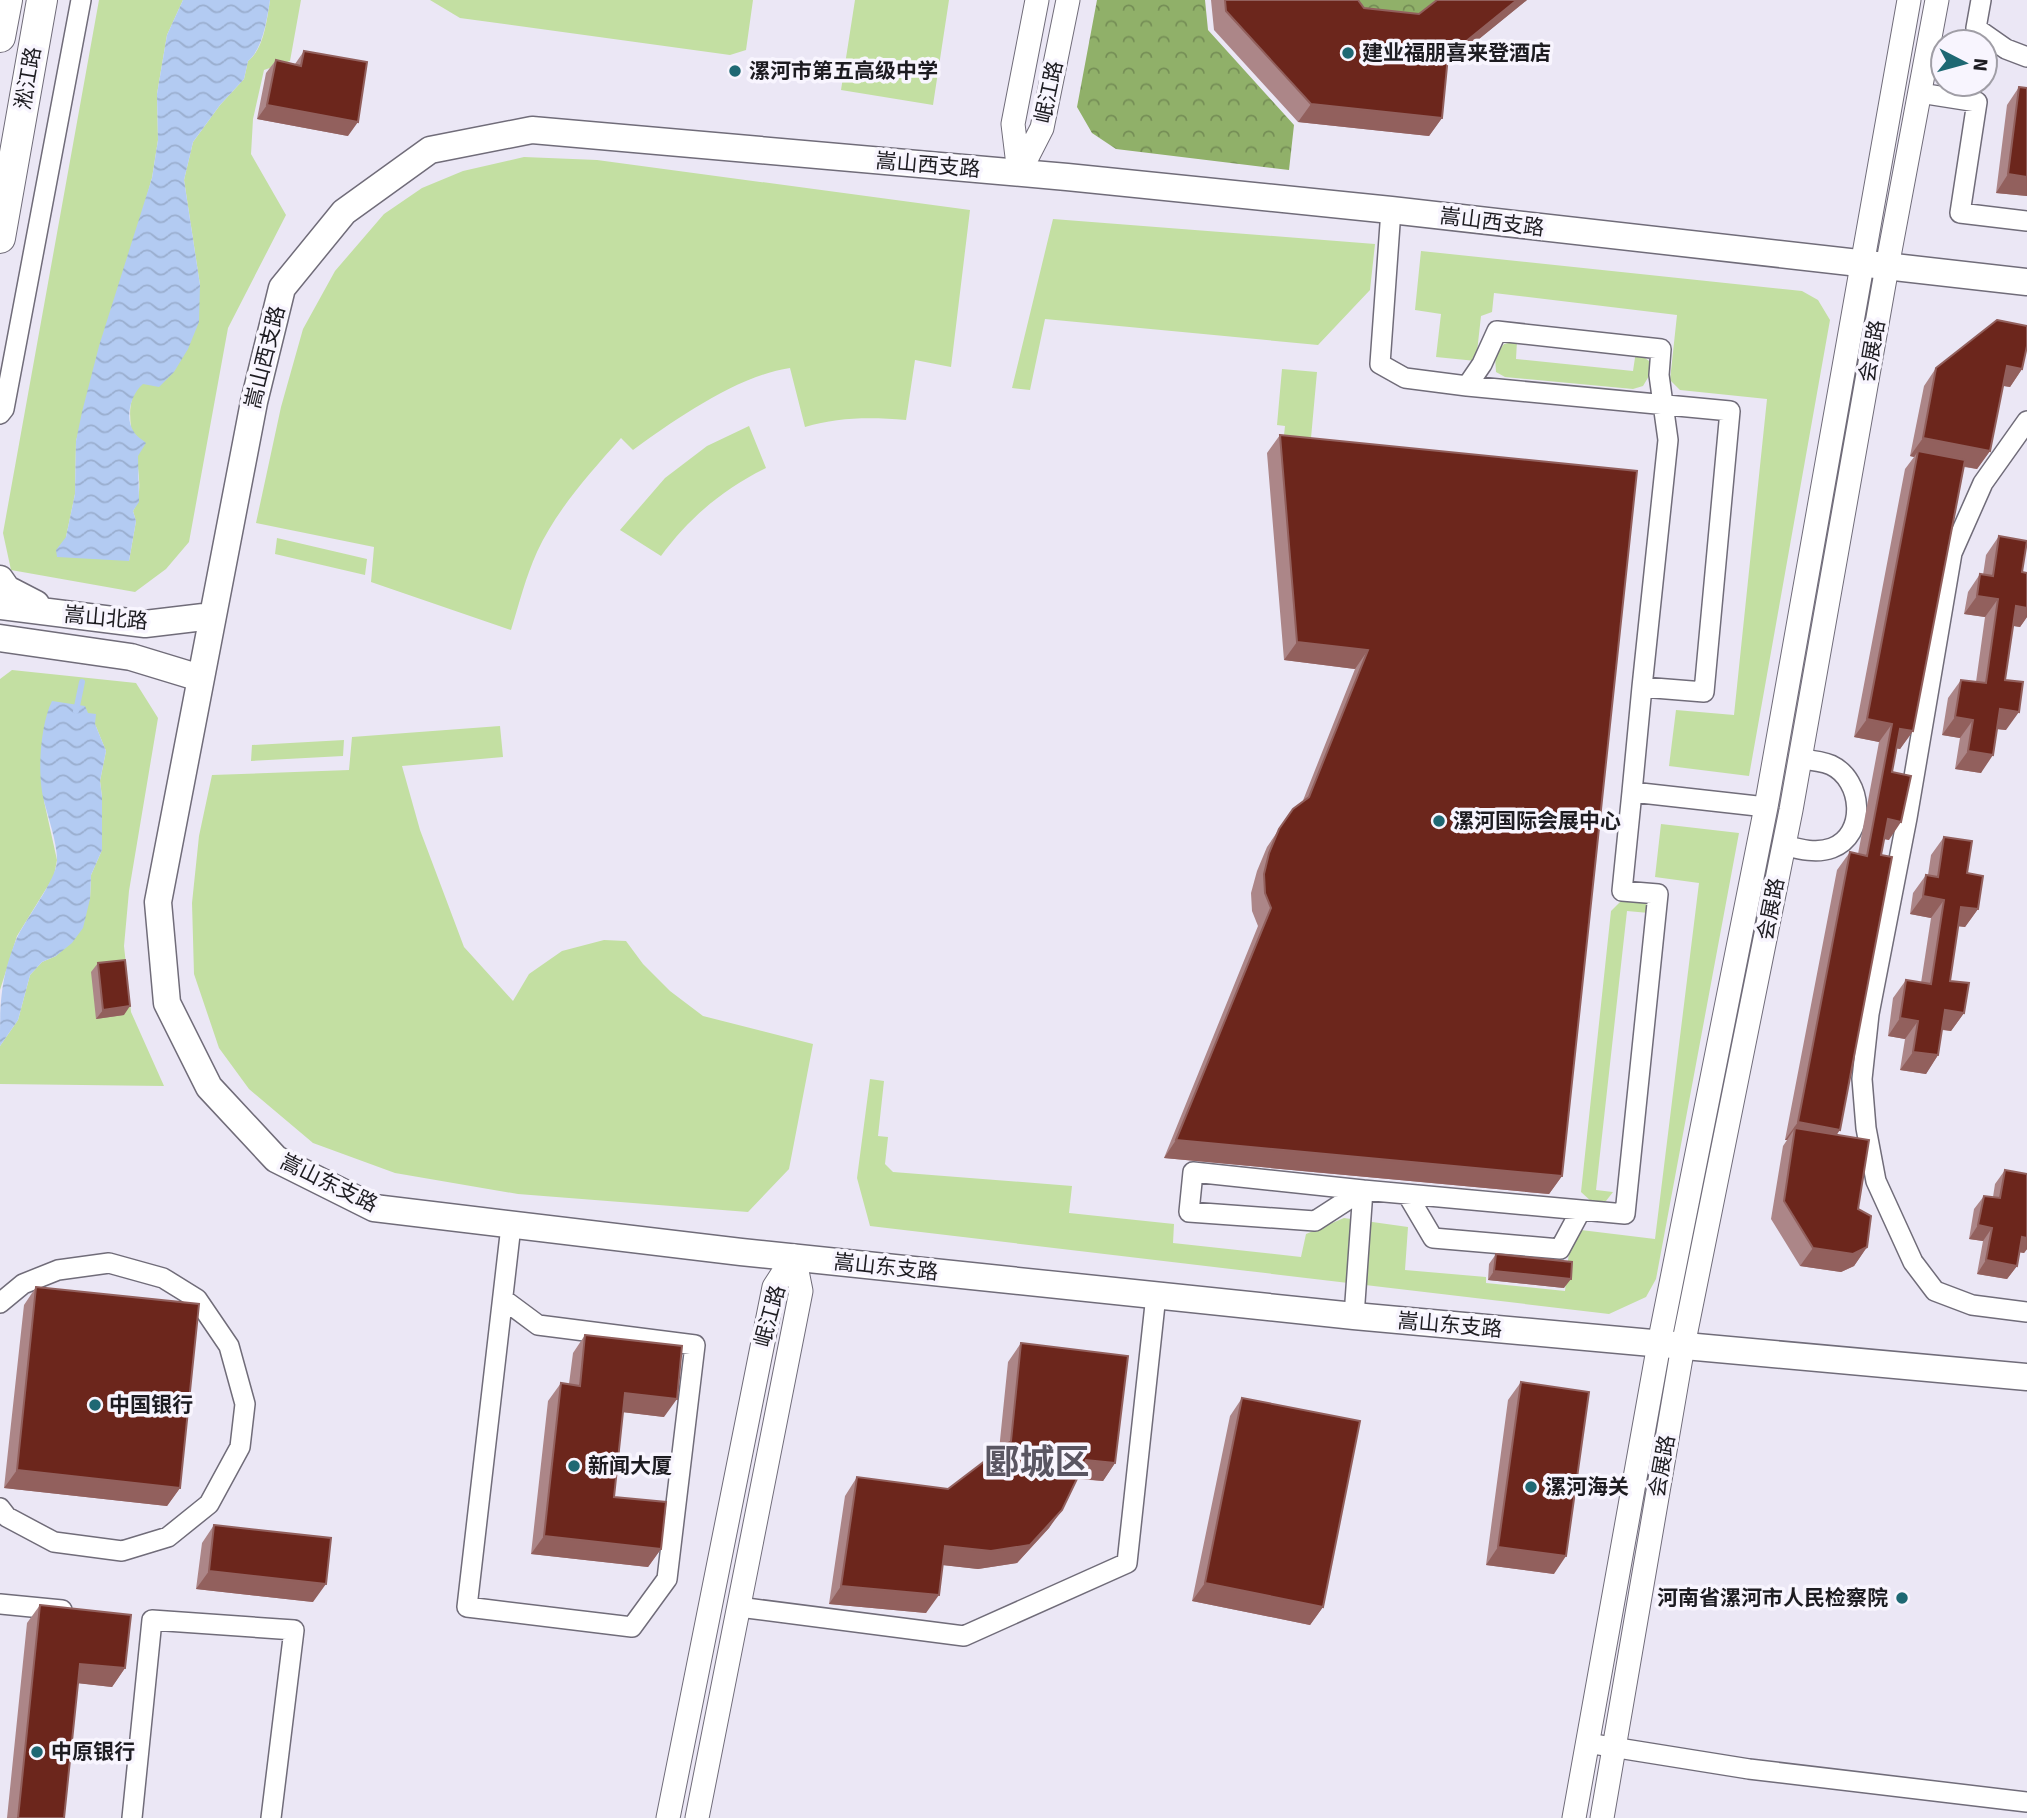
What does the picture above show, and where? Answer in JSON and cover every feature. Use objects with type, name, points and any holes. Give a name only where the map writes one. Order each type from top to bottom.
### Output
[{"type":"main road","name":"淞江路","points":[[0,37],[7,0]]},
{"type":"main road","name":"淞江路","points":[[0,238],[42,0]]},
{"type":"main road","name":"嵩山西支路","points":[[200,678],[254,402],[282,288],[344,212],[430,149],[532,130],[1019,173],[1391,210],[2027,282]]},
{"type":"main road","points":[[0,579],[7,589],[53,613]]},
{"type":"main road","name":"嵩山北路","points":[[0,606],[145,624],[212,616]]},
{"type":"main road","name":"嵩山北路","points":[[0,638],[131,657],[200,678]]},
{"type":"main road","points":[[0,656],[17,649],[48,645]]},
{"type":"main road","name":"嵩山东支路","points":[[200,678],[158,902],[167,1003],[209,1087],[276,1159],[374,1208],[511,1226],[1156,1295],[2027,1377]]},
{"type":"street","points":[[0,414],[5,410],[81,0]]},
{"type":"street","name":"岷江路","points":[[1019,173],[1013,124],[1037,0]]},
{"type":"street","name":"岷江路","points":[[1019,173],[1042,128],[1068,0]]},
{"type":"street","name":"会展路","points":[[1574,1818],[1587,1743],[1671,1345],[1791,810],[1875,266],[1909,0]]},
{"type":"street","name":"会展路","points":[[1602,1818],[1671,1345],[1766,807],[1875,266],[1920,93],[1937,0]]},
{"type":"street","points":[[1981,0],[1976,27],[2006,49],[2027,57]]},
{"type":"street","points":[[1920,93],[1977,102],[1960,214],[2027,221]]},
{"type":"street","points":[[1391,210],[1380,364],[1405,378],[1730,411],[1704,692],[1642,687]]},
{"type":"street","points":[[1363,1190],[1315,1221],[1189,1212],[1193,1172],[1625,1214],[1658,894],[1622,891],[1668,440],[1659,375],[1661,349],[1497,331],[1482,364],[1466,386]]},
{"type":"street","points":[[2027,421],[1983,483],[1952,553],[1893,816],[1862,1079],[1866,1128],[1876,1181],[1913,1262],[1935,1291],[1972,1305],[2027,1312]]},
{"type":"street","points":[[1784,845],[1804,850],[1832,848],[1843,841],[1853,826],[1857,811],[1853,785],[1843,773],[1832,765],[1800,759]]},
{"type":"street","points":[[1632,792],[1791,810]]},
{"type":"street","points":[[1857,811],[1893,816]]},
{"type":"street","points":[[1354,1315],[1363,1190]]},
{"type":"street","points":[[1407,1194],[1433,1238],[1447,1240],[1560,1249],[1581,1210]]},
{"type":"street","points":[[503,1299],[538,1325],[695,1345],[667,1579],[632,1627],[467,1607],[511,1226]]},
{"type":"street","name":"岷江路","points":[[697,1818],[801,1291],[794,1256]]},
{"type":"street","name":"岷江路","points":[[668,1818],[774,1287],[794,1256]]},
{"type":"street","points":[[0,1303],[23,1284],[58,1270],[109,1263],[163,1278],[197,1299],[229,1346],[245,1404],[240,1447],[209,1504],[168,1537],[122,1551],[54,1542],[7,1517],[0,1508]]},
{"type":"street","points":[[739,1607],[964,1636],[1127,1563],[1156,1295]]},
{"type":"street","points":[[0,1604],[83,1613]]},
{"type":"street","points":[[132,1818],[145,1619],[293,1630],[271,1818]]},
{"type":"street","points":[[1587,1743],[1749,1769],[2027,1802]]},
{"type":"green space","points":[[99,0],[183,0],[167,35],[157,94],[158,140],[152,178],[76,441],[75,494],[66,537],[129,561],[136,521],[133,511],[138,496],[139,479],[131,426],[133,396],[200,285],[184,180],[193,142],[220,105],[244,79],[248,61],[261,41],[270,0],[301,0],[290,61],[264,70],[253,119],[251,154],[286,215],[228,328],[189,542],[166,569],[135,592],[11,570],[3,533]]},
{"type":"green space","points":[[430,0],[753,0],[746,50],[730,55],[460,18]]},
{"type":"green space","points":[[855,0],[949,0],[933,105],[841,90]]},
{"type":"green space","points":[[1097,0],[1205,0],[1208,30],[1294,125],[1289,170],[1116,149],[1092,133],[1077,107]]},
{"type":"green space","points":[[1337,0],[1441,0],[1405,29]]},
{"type":"green space","points":[[524,157],[597,160],[970,210],[951,367],[915,360],[906,420],[855,419],[805,427],[790,368],[728,389],[633,450],[621,438],[575,492],[545,536],[529,571],[511,630],[371,582],[374,547],[256,523],[281,407],[303,329],[335,271],[384,214],[422,188],[463,171]]},
{"type":"green space","points":[[1053,219],[1375,244],[1370,290],[1318,345],[1045,319],[1030,390],[1012,388]]},
{"type":"green space","points":[[1421,251],[1802,291],[1818,300],[1830,320],[1749,776],[1669,766],[1676,710],[1734,715],[1767,399],[1680,390],[1670,380],[1677,315],[1494,293],[1492,312],[1481,316],[1476,361],[1436,357],[1441,314],[1415,310]]},
{"type":"green space","points":[[1517,341],[1516,359],[1633,371],[1636,351],[1649,361],[1649,376],[1643,386],[1633,389],[1505,377],[1496,372],[1495,356],[1504,344]]},
{"type":"green space","points":[[1282,369],[1317,372],[1311,438],[1284,435],[1285,426],[1277,425]]},
{"type":"green space","points":[[749,426],[766,468],[721,495],[683,529],[661,556],[620,530],[665,478],[707,446]]},
{"type":"green space","points":[[277,538],[367,559],[365,575],[275,554]]},
{"type":"green space","points":[[12,670],[136,683],[158,718],[129,891],[124,946],[131,1012],[164,1086],[0,1084],[0,1046],[18,1020],[30,975],[42,962],[56,956],[90,899],[91,875],[102,850],[100,781],[106,751],[95,724],[44,801],[57,860],[54,876],[17,936],[0,990],[0,679]]},
{"type":"green space","points":[[500,726],[503,757],[402,766],[420,830],[464,947],[513,1001],[529,974],[562,951],[604,940],[626,941],[643,964],[670,991],[703,1016],[813,1044],[789,1169],[748,1212],[518,1194],[395,1173],[313,1143],[249,1089],[219,1048],[194,974],[192,903],[199,836],[212,775],[349,770],[352,737]]},
{"type":"green space","points":[[344,740],[343,756],[251,761],[252,745]]},
{"type":"green space","points":[[1661,824],[1739,833],[1656,1279],[1646,1297],[1609,1314],[870,1226],[857,1178],[870,1079],[884,1081],[878,1136],[888,1137],[885,1164],[893,1172],[1072,1186],[1069,1213],[1174,1224],[1173,1243],[1301,1257],[1306,1234],[1344,1218],[1408,1227],[1405,1270],[1486,1277],[1486,1283],[1565,1291],[1570,1241],[1581,1230],[1655,1239],[1699,883],[1655,877]]},
{"type":"green space","points":[[1635,900],[1646,903],[1649,913],[1627,911],[1596,1190],[1613,1192],[1606,1201],[1593,1203],[1581,1192],[1611,911],[1621,901]]},
{"type":"water","points":[[183,0],[270,0],[264,33],[248,61],[244,79],[220,105],[193,142],[184,180],[200,285],[199,322],[188,349],[174,372],[159,387],[143,384],[130,407],[131,426],[136,435],[146,443],[138,456],[139,502],[133,511],[136,521],[129,561],[57,557],[56,550],[66,537],[75,494],[76,441],[82,412],[99,346],[152,178],[158,140],[157,94],[167,35]]},
{"type":"water","points":[[52,701],[85,706],[88,713],[96,714],[95,724],[106,751],[100,781],[102,850],[91,875],[90,899],[83,928],[72,943],[56,956],[42,962],[30,975],[18,1020],[0,1046],[2,992],[11,954],[20,932],[47,888],[56,867],[56,845],[42,790],[40,764],[42,736]]},
{"type":"building","name":"建业福朋喜来登酒店","points":[[1225,0],[1358,0],[1364,8],[1419,14],[1437,0],[1517,0],[1448,56],[1442,118],[1311,104],[1226,11]]},
{"type":"building","points":[[304,51],[367,62],[358,122],[267,105],[276,60],[301,66]]},
{"type":"building","points":[[2019,87],[2027,88],[2027,177],[2008,174]]},
{"type":"building","points":[[1997,320],[2027,326],[2027,346],[2022,369],[2007,366],[1990,451],[1923,438],[1936,368]]},
{"type":"building","name":"漯河国际会展中心","points":[[1280,435],[1637,471],[1562,1176],[1176,1140],[1271,908],[1265,893],[1264,874],[1269,853],[1279,829],[1293,809],[1309,797],[1368,650],[1297,642]]},
{"type":"building","points":[[1918,451],[1965,460],[1913,731],[1900,729],[1892,772],[1911,776],[1901,822],[1888,819],[1881,855],[1892,857],[1840,1130],[1798,1122],[1850,852],[1867,856],[1892,724],[1867,719]]},
{"type":"building","points":[[1999,536],[2027,541],[2022,572],[2027,573],[2027,608],[2016,606],[2005,680],[2023,682],[2019,712],[2000,709],[1993,755],[1968,751],[1973,720],[1955,717],[1961,680],[1986,683],[1998,599],[1977,596],[1980,574],[1993,576]]},
{"type":"building","points":[[1944,837],[1972,841],[1967,873],[1983,876],[1978,909],[1961,907],[1950,981],[1969,983],[1964,1013],[1945,1010],[1938,1055],[1913,1052],[1918,1021],[1900,1018],[1906,980],[1931,984],[1944,900],[1923,896],[1926,875],[1938,877]]},
{"type":"building","points":[[125,960],[130,1006],[103,1010],[98,963]]},
{"type":"building","points":[[1795,1128],[1869,1140],[1858,1209],[1871,1216],[1867,1247],[1853,1254],[1813,1248],[1784,1201]]},
{"type":"building","points":[[2005,1170],[2027,1174],[2027,1238],[2022,1237],[2017,1266],[1986,1260],[1992,1228],[1978,1225],[1984,1196],[2000,1198]]},
{"type":"building","points":[[1496,1254],[1572,1262],[1571,1279],[1494,1271]]},
{"type":"building","name":"中国银行","points":[[36,1287],[199,1304],[180,1488],[17,1470]]},
{"type":"building","name":"新闻大厦","points":[[585,1335],[682,1346],[677,1399],[625,1393],[614,1497],[666,1502],[661,1549],[544,1536],[561,1383],[580,1386]]},
{"type":"building","points":[[1021,1343],[1128,1356],[1115,1463],[1086,1460],[1062,1510],[1030,1545],[991,1551],[945,1546],[939,1595],[841,1586],[857,1477],[948,1489],[1011,1441]]},
{"type":"building","name":"漯河海关","points":[[1521,1382],[1589,1392],[1566,1556],[1498,1547]]},
{"type":"building","points":[[1242,1398],[1360,1421],[1323,1607],[1205,1583]]},
{"type":"building","points":[[214,1525],[331,1538],[326,1584],[209,1571]]},
{"type":"building","name":"中原银行","points":[[40,1605],[131,1615],[125,1668],[80,1664],[64,1818],[18,1818]]},
{"type":"waterway","points":[[76,711],[82,682]]},
{"type":"place","name":"建业福朋喜来登酒店","points":[[1348,53]]},
{"type":"place","name":"漯河市第五高级中学","points":[[735,71]]},
{"type":"place","name":"漯河国际会展中心","points":[[1439,821]]},
{"type":"place","name":"中国银行","points":[[95,1405]]},
{"type":"place","name":"新闻大厦","points":[[574,1466]]},
{"type":"place","name":"漯河海关","points":[[1531,1487]]},
{"type":"place","name":"河南省漯河市人民检察院","points":[[1902,1598]]},
{"type":"place","name":"中原银行","points":[[37,1752]]},
{"type":"district","name":"郾城区","points":[[1037,1462]]}]
